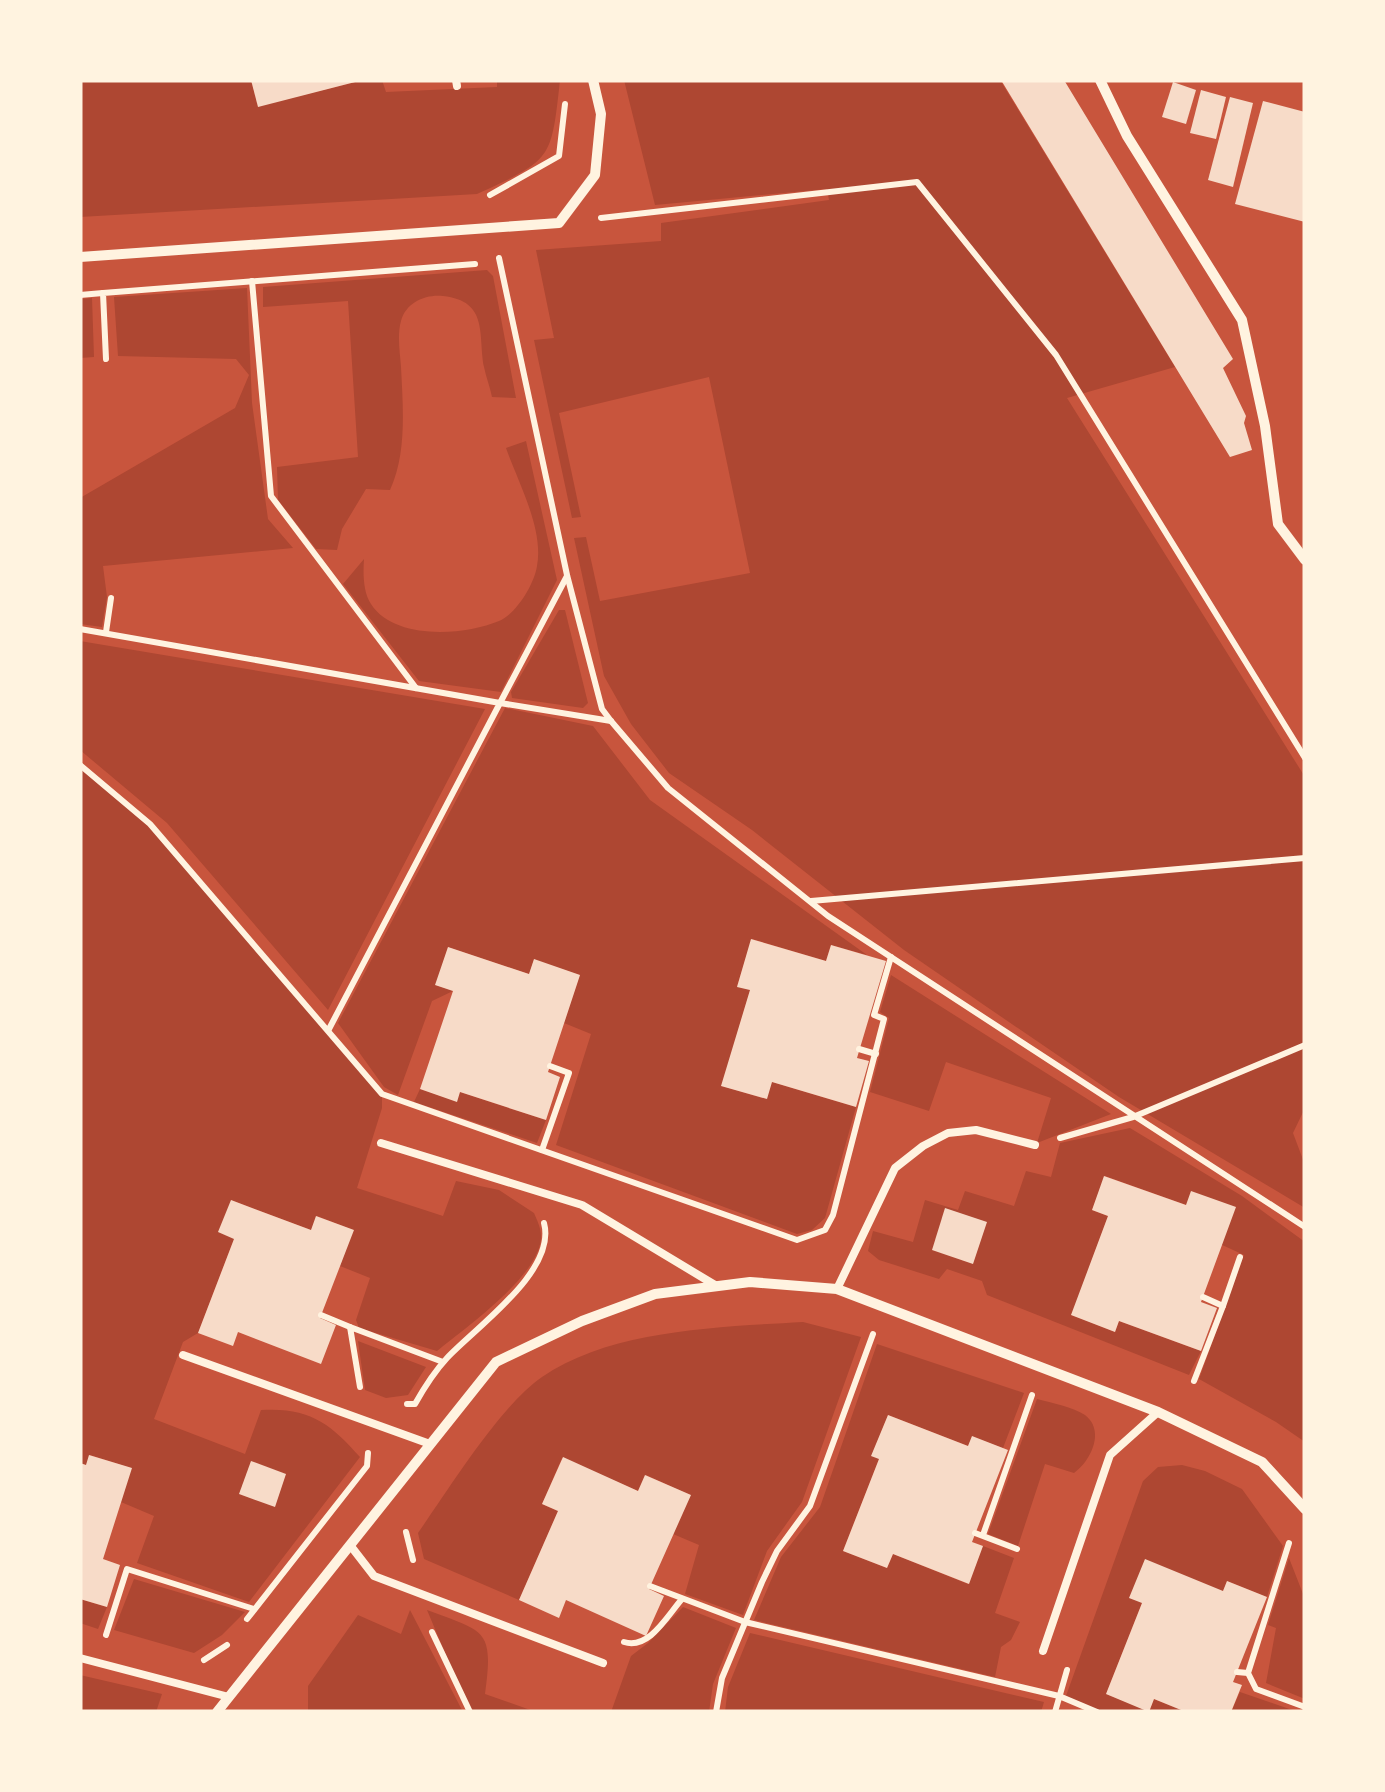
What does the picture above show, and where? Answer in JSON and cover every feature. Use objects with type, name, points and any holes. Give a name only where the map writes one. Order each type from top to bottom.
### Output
[{"type":"street","points":[[80,257],[559,223],[595,175],[600,114],[593,80]]},
{"type":"street","points":[[1100,80],[1127,136],[1242,320],[1265,426],[1278,524],[1305,560]]},
{"type":"street","points":[[217,1712],[496,1362],[582,1321],[655,1294],[750,1282],[837,1289],[1158,1412],[1262,1462],[1305,1509]]},
{"type":"lane","points":[[837,1289],[895,1168],[923,1146],[948,1134],[976,1130],[1035,1145]]},
{"type":"lane","points":[[381,1144],[582,1204],[717,1286]]},
{"type":"lane","points":[[183,1355],[430,1444]]},
{"type":"lane","points":[[1043,1652],[1110,1455],[1158,1412]]},
{"type":"lane","points":[[350,1545],[374,1576],[603,1663]]},
{"type":"lane","points":[[80,1658],[228,1698]]},
{"type":"path","points":[[484,198],[559,156],[566,100]]},
{"type":"path","points":[[559,223],[917,182],[1056,355],[1305,758]]},
{"type":"path","points":[[492,228],[567,575],[602,709],[611,721],[668,788],[810,901],[1305,1227]]},
{"type":"path","points":[[80,295],[500,262]]},
{"type":"path","points":[[252,281],[271,496],[416,688]]},
{"type":"path","points":[[103,293],[106,359]]},
{"type":"path","points":[[329,1029],[567,575]]},
{"type":"path","points":[[106,632],[111,598]]},
{"type":"path","points":[[80,628],[611,721]]},
{"type":"path","points":[[80,765],[150,824],[382,1094],[797,1240],[825,1230],[833,1216],[884,1019],[874,1016],[890,957]]},
{"type":"path","points":[[810,901],[1305,858]]},
{"type":"path","points":[[1035,1145],[1133,1117],[1305,1045]]},
{"type":"path","points":[[860,1049],[876,1054]]},
{"type":"path","points":[[542,1150],[569,1073],[550,1066]]},
{"type":"path","points":[[397,1404],[414,1404],[443,1362],[501,1308],[534,1267],[548,1236],[540,1210],[505,1181]]},
{"type":"path","points":[[1194,1381],[1240,1257]]},
{"type":"path","points":[[1203,1298],[1223,1306]]},
{"type":"path","points":[[321,1315],[443,1362]]},
{"type":"path","points":[[350,1327],[362,1398]]},
{"type":"path","points":[[716,1712],[722,1678],[745,1622],[778,1551],[810,1506],[874,1328]]},
{"type":"path","points":[[1016,1549],[979,1534],[1034,1388]]},
{"type":"path","points":[[245,1621],[367,1466],[367,1442]]},
{"type":"path","points":[[1289,1544],[1248,1673],[1256,1689],[1305,1707]]},
{"type":"path","points":[[120,1640],[104,1635],[127,1570],[254,1609]]},
{"type":"path","points":[[650,1586],[745,1622],[1059,1696],[1097,1712]]},
{"type":"path","points":[[201,1662],[235,1634]]},
{"type":"path","points":[[1238,1672],[1248,1673]]},
{"type":"path","points":[[455,1677],[470,1712]]},
{"type":"shaded area","points":[[80,80],[251,80],[258,106],[364,80],[382,80],[386,92],[497,87],[497,80],[560,80],[554,127],[543,155],[520,173],[477,194],[80,217]]},
{"type":"shaded area","points":[[624,80],[1000,80],[1175,367],[1067,398],[1305,777],[1305,1108],[1293,1133],[1305,1165],[1305,1208],[1119,1097],[904,950],[752,830],[669,773],[631,724],[604,676],[574,538],[586,537],[600,601],[750,573],[709,377],[559,413],[581,517],[572,518],[534,340],[554,338],[536,250],[661,241],[661,223],[829,200],[827,189],[655,205]]},
{"type":"shaded area","points":[[487,270],[493,276],[516,398],[492,397],[481,332],[475,312],[468,305],[443,296],[412,304],[400,326],[403,430],[390,490],[366,489],[342,529],[337,550],[316,549],[278,500],[277,467],[358,457],[348,301],[263,307],[263,287]]},
{"type":"shaded area","points":[[247,288],[252,403],[268,519],[293,548],[103,566],[107,597],[102,627],[80,624],[80,498],[235,408],[249,375],[236,359],[118,356],[114,297]]},
{"type":"shaded area","points":[[92,298],[94,357],[80,358],[80,299]]},
{"type":"shaded area","points":[[526,441],[557,580],[501,692],[419,681],[343,584],[364,559],[365,588],[371,604],[396,624],[430,632],[484,626],[512,612],[532,582],[537,566],[533,521],[506,448]]},
{"type":"shaded area","points":[[559,610],[565,610],[588,703],[583,708],[512,698],[511,692]]},
{"type":"shaded area","points":[[80,641],[485,709],[328,1010],[167,823],[80,750]]},
{"type":"shaded area","points":[[505,708],[593,726],[650,800],[867,955],[831,945],[826,961],[752,939],[737,986],[750,990],[722,1086],[766,1099],[772,1082],[856,1107],[825,1218],[812,1230],[797,1234],[556,1145],[591,1034],[564,1023],[580,975],[534,960],[529,974],[448,947],[436,985],[453,991],[432,1001],[398,1095],[384,1087],[338,1023]]},
{"type":"shaded area","points":[[80,768],[150,824],[382,1094],[382,1108],[357,1188],[443,1216],[456,1181],[499,1190],[534,1213],[540,1230],[538,1251],[516,1283],[437,1351],[359,1328],[356,1320],[370,1278],[340,1266],[353,1230],[317,1216],[311,1230],[231,1200],[234,1239],[198,1333],[183,1342],[154,1419],[245,1454],[261,1410],[292,1411],[328,1426],[360,1457],[249,1602],[137,1563],[154,1516],[121,1502],[131,1468],[90,1455],[86,1465],[80,1463]]},
{"type":"shaded area","points":[[891,975],[1111,1114],[1037,1143],[1051,1098],[946,1062],[929,1111],[870,1092],[889,1018],[880,1012]]},
{"type":"shaded area","points":[[420,1089],[456,1101],[460,1092],[546,1120],[537,1143],[414,1102]]},
{"type":"shaded area","points":[[1130,1128],[1242,1196],[1305,1242],[1305,1442],[1199,1379],[1244,1255],[1220,1244],[1186,1205],[1105,1176],[1092,1210],[1108,1216],[1072,1315],[1115,1332],[1119,1321],[1201,1351],[1189,1375],[987,1295],[982,1281],[947,1269],[939,1279],[879,1260],[868,1251],[873,1231],[913,1242],[925,1200],[958,1210],[965,1191],[1014,1206],[1026,1171],[1051,1177],[1060,1143]]},
{"type":"shaded area","points":[[803,1322],[861,1337],[802,1502],[767,1551],[743,1615],[685,1594],[699,1545],[673,1534],[690,1495],[646,1475],[638,1491],[562,1458],[542,1504],[558,1511],[519,1600],[424,1559],[418,1533],[492,1428],[542,1377],[570,1361],[634,1340],[703,1329]]},
{"type":"shaded area","points":[[358,1341],[426,1367],[408,1395],[386,1398],[365,1390]]},
{"type":"shaded area","points":[[877,1344],[1024,1393],[1003,1448],[972,1437],[968,1446],[888,1415],[872,1455],[879,1459],[843,1551],[887,1568],[893,1554],[968,1584],[983,1546],[1014,1558],[995,1613],[1020,1622],[1011,1640],[1001,1647],[995,1677],[754,1620],[781,1557],[820,1507]]},
{"type":"shaded area","points":[[1037,1399],[1085,1415],[1095,1437],[1090,1454],[1074,1473],[1045,1464],[1018,1546],[988,1534]]},
{"type":"shaded area","points":[[1182,1465],[1242,1489],[1283,1546],[1267,1597],[1227,1581],[1223,1591],[1142,1603],[1106,1694],[1149,1711],[1154,1699],[1186,1712],[1102,1712],[1066,1696],[1143,1481],[1158,1467]]},
{"type":"shaded area","points":[[1289,1558],[1305,1599],[1305,1699],[1266,1683],[1276,1628],[1268,1625]]},
{"type":"shaded area","points":[[134,1579],[245,1612],[222,1635],[194,1653],[114,1630]]},
{"type":"shaded area","points":[[80,1599],[107,1607],[98,1629],[80,1623]]},
{"type":"shaded area","points":[[683,1607],[736,1628],[713,1684],[709,1712],[611,1712],[631,1656]]},
{"type":"shaded area","points":[[410,1610],[463,1712],[308,1712],[308,1686],[358,1615],[401,1634]]},
{"type":"shaded area","points":[[427,1610],[462,1623],[481,1636],[488,1656],[485,1694],[536,1712],[470,1712]]},
{"type":"shaded area","points":[[750,1633],[1044,1702],[1041,1712],[725,1712],[728,1687]]},
{"type":"shaded area","points":[[80,1675],[162,1694],[156,1712],[80,1712]]},
{"type":"shaded area","points":[[1240,1692],[1298,1712],[1231,1712]]},
{"type":"building","points":[[251,80],[358,80],[359,81],[258,107]]},
{"type":"building","points":[[1001,80],[1064,80],[1233,359],[1223,368],[1246,416],[1244,423],[1252,450],[1230,457]]},
{"type":"building","points":[[1173,82],[1196,90],[1186,124],[1162,117]]},
{"type":"building","points":[[1201,90],[1226,97],[1216,139],[1190,133]]},
{"type":"building","points":[[1230,97],[1253,103],[1233,187],[1208,180]]},
{"type":"building","points":[[1263,101],[1305,112],[1305,222],[1235,204]]},
{"type":"building","points":[[751,939],[826,961],[831,945],[886,961],[857,1058],[869,1061],[856,1107],[772,1082],[767,1099],[721,1086],[750,990],[737,987]]},
{"type":"building","points":[[448,947],[529,974],[534,959],[580,975],[548,1072],[560,1077],[546,1120],[460,1092],[457,1102],[420,1089],[453,991],[435,985]]},
{"type":"building","points":[[1104,1176],[1186,1205],[1191,1191],[1236,1207],[1201,1302],[1217,1308],[1201,1351],[1119,1321],[1115,1332],[1071,1315],[1108,1216],[1092,1210]]},
{"type":"building","points":[[231,1200],[311,1230],[316,1216],[354,1230],[320,1318],[336,1325],[321,1364],[238,1332],[233,1346],[198,1333],[234,1239],[218,1232]]},
{"type":"building","points":[[945,1208],[987,1222],[973,1264],[932,1250]]},
{"type":"building","points":[[888,1415],[968,1446],[972,1436],[1008,1450],[972,1542],[983,1546],[969,1584],[893,1554],[887,1568],[843,1551],[879,1459],[871,1456]]},
{"type":"building","points":[[89,1455],[132,1468],[103,1559],[120,1565],[107,1607],[80,1599],[80,1463],[86,1465]]},
{"type":"building","points":[[563,1457],[638,1491],[645,1475],[691,1495],[649,1589],[664,1596],[646,1636],[566,1600],[559,1618],[519,1600],[558,1511],[542,1504]]},
{"type":"building","points":[[251,1461],[286,1474],[275,1507],[239,1494]]},
{"type":"building","points":[[1145,1559],[1223,1591],[1227,1581],[1267,1597],[1233,1682],[1242,1685],[1231,1712],[1186,1712],[1154,1699],[1149,1712],[1106,1694],[1142,1603],[1129,1598]]}]
